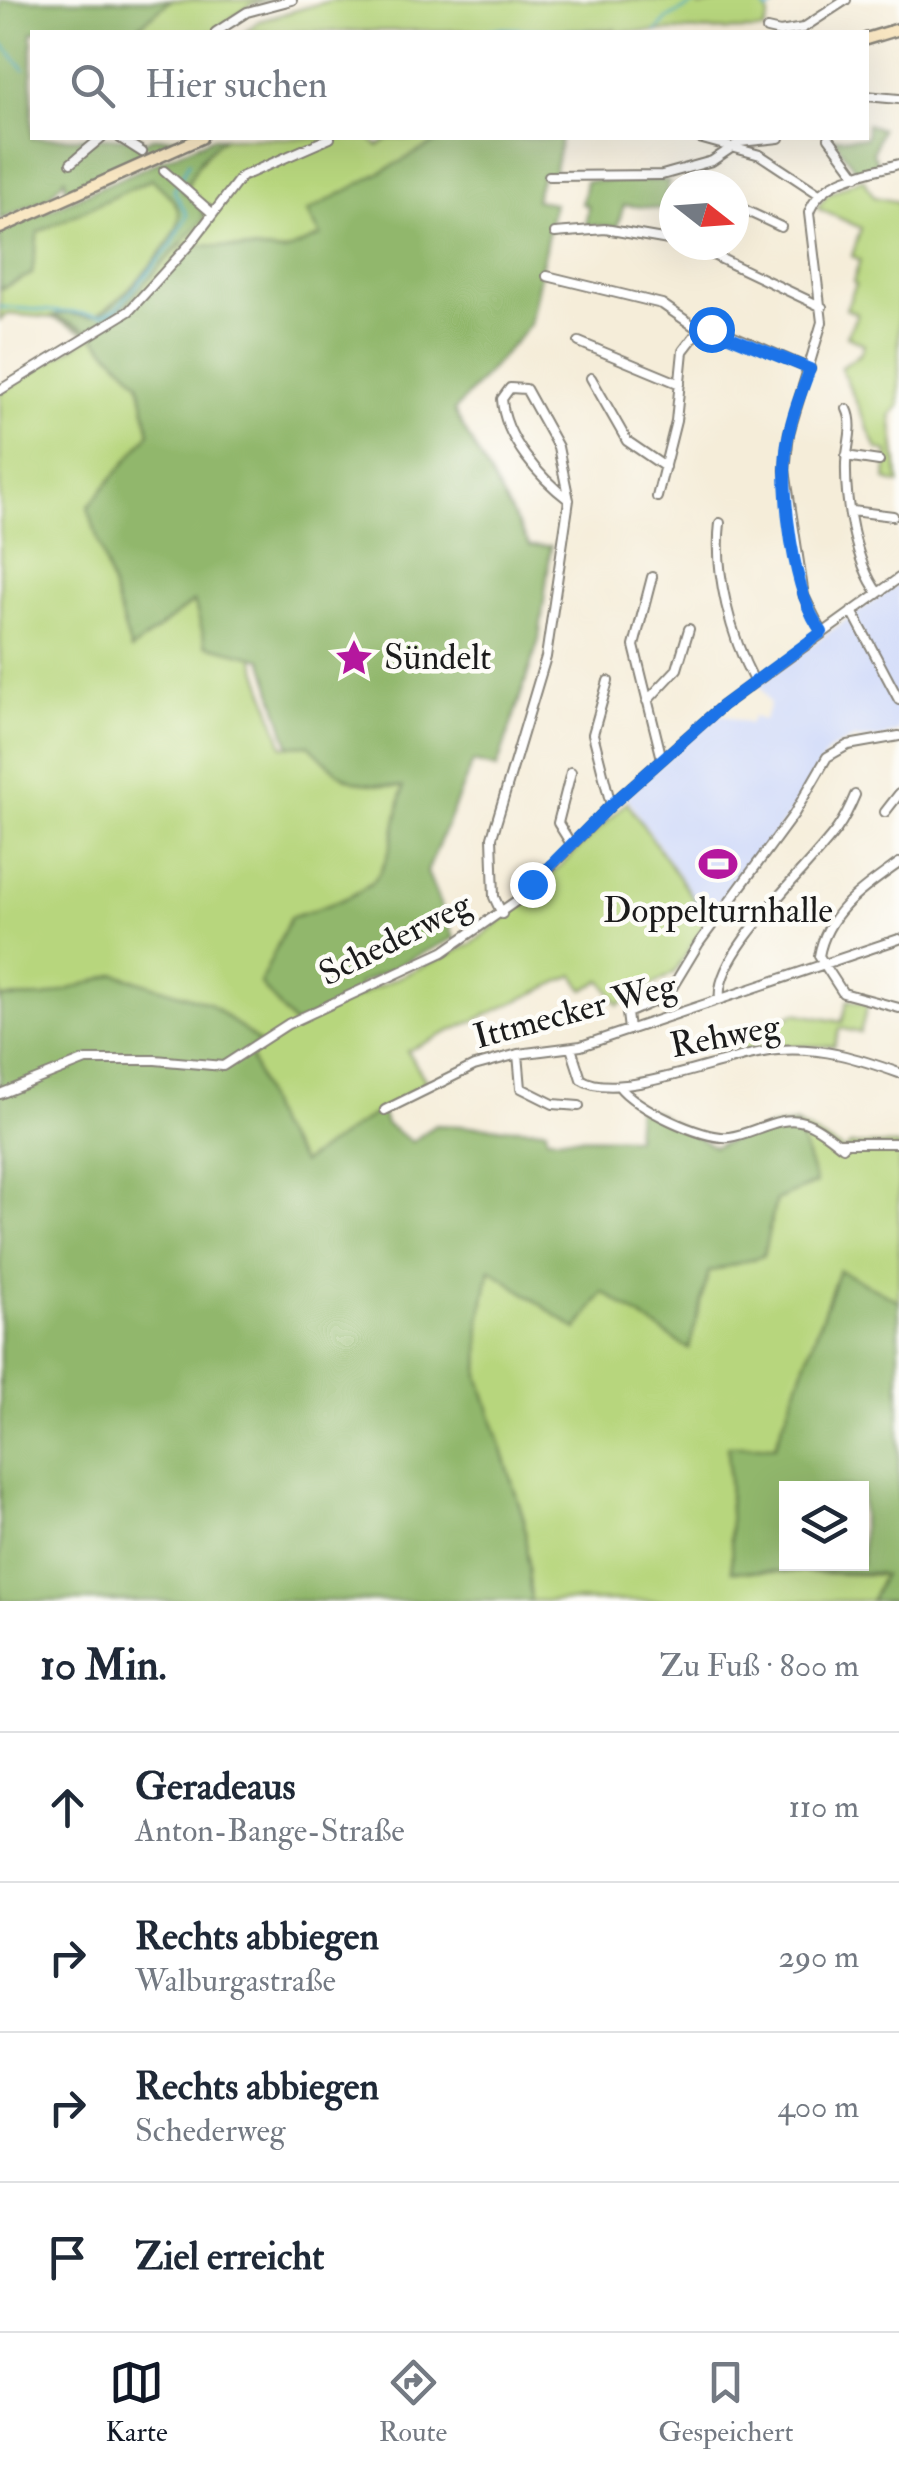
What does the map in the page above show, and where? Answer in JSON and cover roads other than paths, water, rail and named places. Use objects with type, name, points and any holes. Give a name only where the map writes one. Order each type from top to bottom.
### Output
[{"type":"main road","points":[[869,38],[899,29]]},
{"type":"main road","points":[[0,228],[196,140]]},
{"type":"street","points":[[219,30],[247,12],[292,0]]},
{"type":"street","points":[[792,30],[804,28],[846,0]]},
{"type":"street","points":[[869,96],[899,99]]},
{"type":"street","points":[[71,163],[99,140]]},
{"type":"street","points":[[123,140],[142,152]]},
{"type":"street","points":[[0,390],[130,311],[190,244],[241,177],[325,140]]},
{"type":"street","points":[[707,140],[784,168],[819,194]]},
{"type":"street","points":[[681,170],[720,157],[732,146],[767,140]]},
{"type":"street","points":[[830,140],[857,176]]},
{"type":"street","points":[[822,632],[806,601],[785,480],[788,434],[810,369],[822,307],[809,220],[819,194],[857,176],[899,164]]},
{"type":"street","points":[[164,171],[211,212]]},
{"type":"street","points":[[549,176],[622,178],[659,174]]},
{"type":"street","points":[[749,212],[782,227]]},
{"type":"street","points":[[555,233],[605,230],[659,239]]},
{"type":"street","points":[[723,260],[822,307]]},
{"type":"street","points":[[546,276],[662,304],[701,331],[725,331],[810,369]]},
{"type":"street","points":[[657,497],[666,467],[684,347],[701,331]]},
{"type":"street","points":[[578,342],[680,384]]},
{"type":"street","points":[[591,378],[627,441],[666,467]]},
{"type":"street","points":[[502,914],[494,897],[493,833],[546,657],[568,500],[562,456],[543,417],[526,389],[510,388],[502,399],[504,413],[541,478],[568,500]]},
{"type":"street","points":[[847,409],[852,420],[846,456],[852,511],[864,567],[878,593]]},
{"type":"street","points":[[846,456],[879,461]]},
{"type":"street","points":[[852,511],[893,516]]},
{"type":"street","points":[[720,522],[722,576],[740,652],[754,681]]},
{"type":"street","points":[[652,577],[634,642],[662,759]]},
{"type":"street","name":"Schederweg","points":[[0,1094],[86,1060],[227,1064],[288,1024],[443,952],[502,914],[611,805],[754,681],[899,578]]},
{"type":"street","points":[[852,611],[899,700]]},
{"type":"street","points":[[648,702],[677,669],[689,629]]},
{"type":"street","points":[[608,681],[593,734],[611,805]]},
{"type":"street","points":[[629,1030],[627,1013],[667,996],[831,753],[848,745],[899,736]]},
{"type":"street","points":[[571,772],[558,826],[571,844]]},
{"type":"street","points":[[885,812],[899,794]]},
{"type":"street","points":[[720,999],[720,984],[737,953],[786,884],[836,830],[856,795]]},
{"type":"street","points":[[899,864],[840,912],[820,949],[822,965],[843,994],[899,1008]]},
{"type":"street","name":"Ittmecker Weg","points":[[386,1110],[460,1072],[518,1054],[571,1048],[899,940]]},
{"type":"street","name":"Rehweg","points":[[571,1048],[574,1070],[584,1082],[619,1086],[749,1054],[788,1050],[841,1052],[899,1073]]},
{"type":"street","points":[[518,1054],[521,1088],[553,1104],[579,1106]]},
{"type":"street","name":"Rehweg","points":[[619,1086],[636,1102],[706,1135],[733,1136],[796,1120],[809,1123],[840,1145],[899,1143]]},
{"type":"waterway","points":[[658,30],[668,18],[702,0]]},
{"type":"waterway","points":[[759,0],[768,11],[782,0]]},
{"type":"waterway","points":[[490,30],[544,30]]},
{"type":"waterway","points":[[0,41],[24,69]]},
{"type":"waterway","points":[[0,307],[103,315],[116,309],[171,246],[187,215],[174,191],[189,162]]},
{"type":"tunnel","points":[[142,152],[164,171]]},
{"type":"place","name":"Sündelt","points":[[354,658]]},
{"type":"place","name":"Doppelturnhalle","points":[[718,864]]}]
